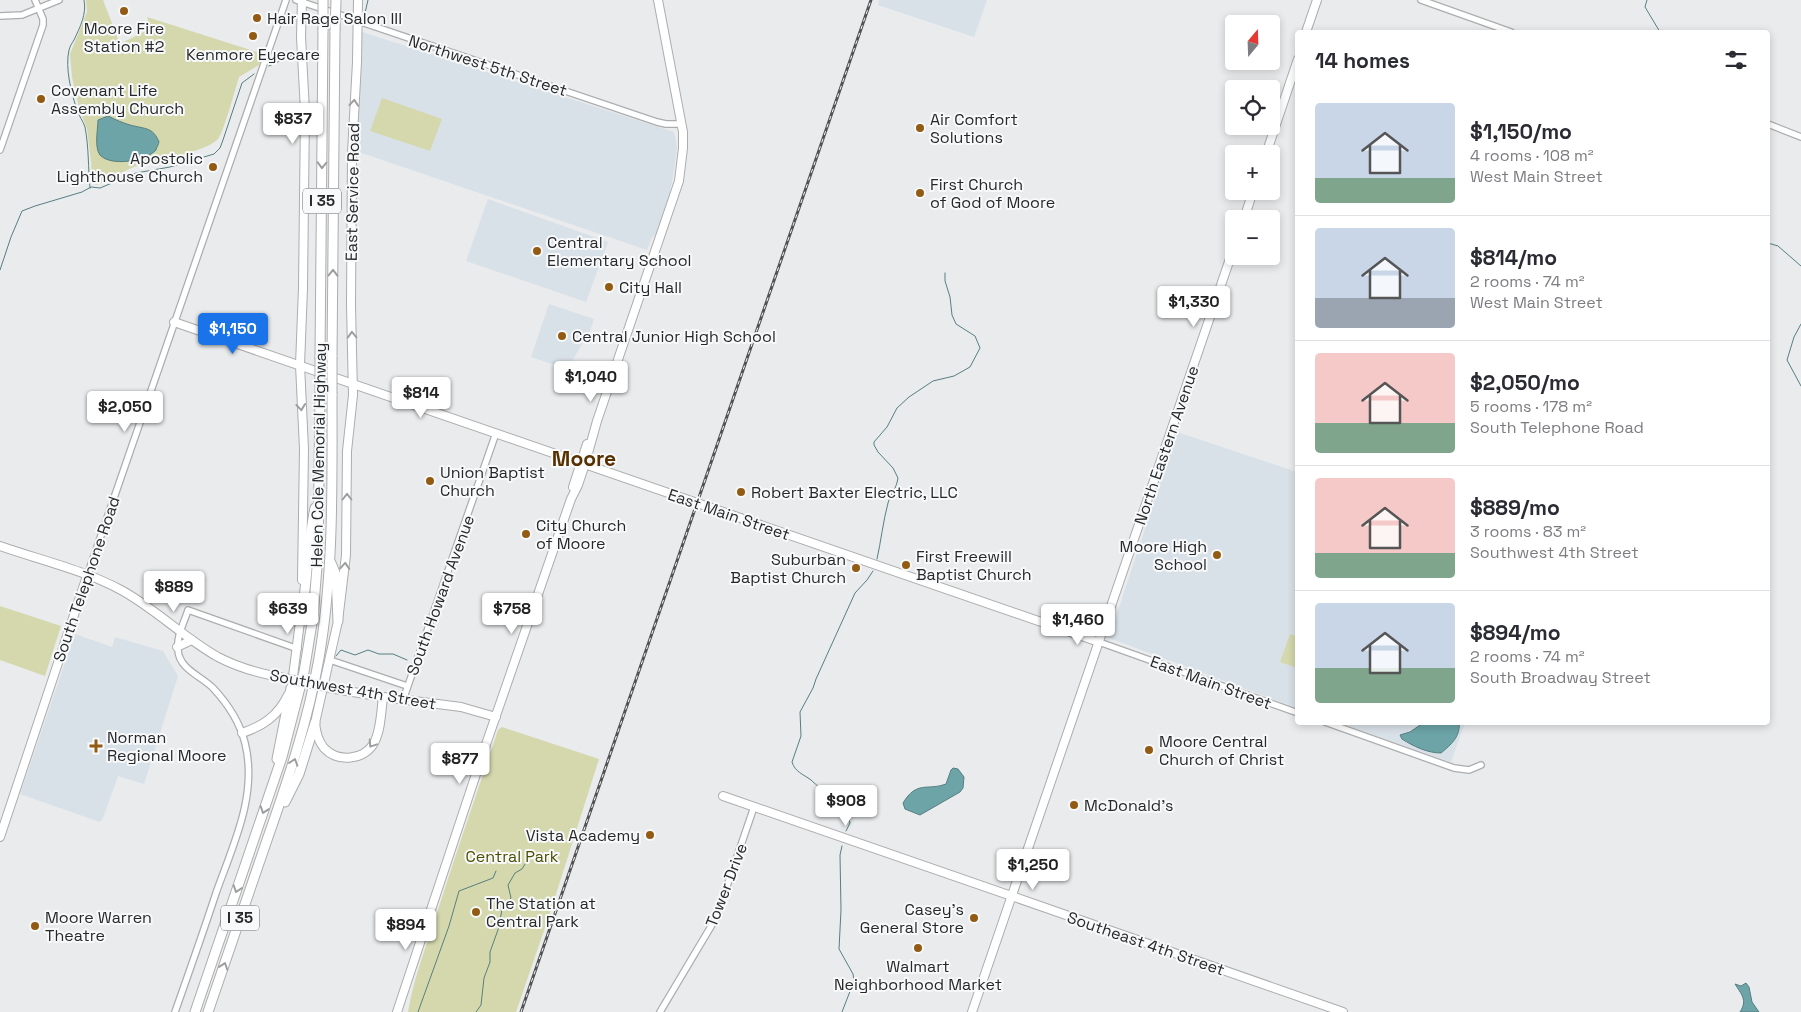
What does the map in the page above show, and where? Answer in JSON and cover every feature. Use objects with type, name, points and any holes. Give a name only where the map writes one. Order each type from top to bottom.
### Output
[{"type":"highway","name":"Helen Cole Memorial Highway","points":[[195,1012],[275,777],[299,696],[310,640],[318,554],[323,0]]},
{"type":"highway","name":"Helen Cole Memorial Highway","points":[[208,1012],[294,762],[311,700],[323,634],[330,561],[336,0]]},
{"type":"highway","points":[[301,618],[306,591],[311,526],[319,490]]},
{"type":"highway","points":[[330,561],[336,575],[338,622]]},
{"type":"highway","points":[[275,777],[278,746],[291,688]]},
{"type":"highway","points":[[272,825],[295,784],[316,723]]},
{"type":"main road","name":"East Service Road","points":[[316,723],[338,622],[345,561],[347,451],[353,384],[351,305],[352,153],[358,0]]},
{"type":"main road","points":[[397,1012],[678,187],[683,148],[681,124],[658,0]]},
{"type":"main road","points":[[1307,30],[1317,0]]},
{"type":"main road","points":[[242,733],[260,726],[282,706],[291,688],[301,618],[304,449],[300,366],[303,288],[304,108],[300,1]]},
{"type":"main road","points":[[1269,145],[1295,68]]},
{"type":"main road","name":"North Eastern Avenue","points":[[972,1012],[1228,265]]},
{"type":"main road","name":"East Main Street","points":[[174,322],[1099,642]]},
{"type":"main road","name":"Southwest 4th Street","points":[[0,546],[116,587],[135,598],[217,656],[262,674],[383,697],[461,707],[496,717]]},
{"type":"main road","name":"South Telephone Road","points":[[0,837],[87,576]]},
{"type":"main road","points":[[177,647],[192,640]]},
{"type":"main road","points":[[316,723],[319,740],[329,752],[346,758],[360,755],[372,746],[377,737],[383,697]]},
{"type":"main road","name":"Southeast 4th Street","points":[[723,796],[1343,1012]]},
{"type":"street","points":[[0,150],[43,25],[43,19],[35,0]]},
{"type":"street","points":[[0,16],[22,16],[59,0]]},
{"type":"street","name":"South Telephone Road","points":[[87,576],[286,0]]},
{"type":"street","points":[[1421,0],[1505,30]]},
{"type":"street","name":"Northwest 5th Street","points":[[300,1],[357,22],[657,122],[681,124]]},
{"type":"street","points":[[1770,125],[1801,136]]},
{"type":"street","name":"South Howard Avenue","points":[[403,700],[496,433]]},
{"type":"street","points":[[175,1012],[244,810],[249,774],[247,751],[242,733],[232,714],[218,694],[183,664],[179,656],[177,647],[188,610],[298,648]]},
{"type":"street","name":"East Main Street","points":[[1099,642],[1295,712]]},
{"type":"street","points":[[330,660],[407,686]]},
{"type":"street","points":[[1333,725],[1454,768],[1469,770],[1481,765]]},
{"type":"street","name":"Tower Drive","points":[[660,1012],[716,918],[754,807]]},
{"type":"shaded area","points":[[879,0],[987,0],[974,37],[878,5]]},
{"type":"shaded area","points":[[362,32],[674,132],[677,147],[670,192],[656,234],[652,237],[647,250],[356,151]]},
{"type":"shaded area","name":"Central Elementary School","points":[[488,199],[608,242],[586,302],[466,261]]},
{"type":"shaded area","name":"Central Junior High School","points":[[549,304],[594,319],[590,331],[567,369],[531,357]]},
{"type":"shaded area","name":"Moore High School","points":[[1177,432],[1295,471],[1295,707],[1109,638]]},
{"type":"shaded area","name":"Norman Regional Moore","points":[[75,634],[112,647],[115,637],[163,651],[178,676],[144,784],[118,776],[100,822],[20,794]]},
{"type":"shaded area","points":[[1346,725],[1464,725],[1451,762]]},
{"type":"green space","points":[[86,0],[103,0],[120,44],[147,30],[149,24],[147,17],[260,53],[262,56],[259,65],[239,77],[218,139],[191,152],[134,167],[96,185],[92,180],[87,129],[79,108],[72,77],[70,54],[87,12]]},
{"type":"green space","points":[[382,98],[442,119],[430,151],[370,131]]},
{"type":"green space","points":[[0,606],[61,626],[45,676],[0,660]]},
{"type":"green space","points":[[1290,634],[1295,635],[1295,667],[1280,662]]},
{"type":"green space","name":"Central Park","points":[[502,727],[599,759],[550,913],[516,1012],[408,1012],[417,973],[498,730]]},
{"type":"water","points":[[108,116],[151,131],[159,142],[156,150],[137,160],[120,162],[105,159],[98,152],[97,133],[98,120]]},
{"type":"water","points":[[1420,725],[1459,725],[1457,736],[1441,753],[1415,747],[1402,739],[1400,735],[1410,732]]},
{"type":"water","points":[[953,768],[958,769],[964,777],[963,788],[960,792],[920,815],[905,809],[903,803],[913,791],[946,784]]},
{"type":"water","points":[[1746,983],[1749,987],[1752,1002],[1759,1012],[1740,1012],[1744,1001],[1735,984],[1741,986]]},
{"type":"waterway","points":[[84,0],[84,15],[69,49],[68,64],[73,96],[85,127],[90,188]]},
{"type":"waterway","points":[[365,13],[368,0]]},
{"type":"waterway","points":[[1647,0],[1645,7],[1659,30]]},
{"type":"waterway","points":[[269,66],[297,53]]},
{"type":"waterway","points":[[0,270],[22,211],[82,192],[91,187],[100,188],[136,173],[170,167],[214,154],[220,148],[242,83],[254,74]]},
{"type":"waterway","points":[[1770,244],[1778,246],[1801,266]]},
{"type":"waterway","points":[[877,559],[888,503],[898,478],[893,468],[878,452],[874,442],[887,427],[897,408],[909,397],[933,381],[954,376],[970,367],[980,348],[975,336],[956,324],[952,315],[945,273]]},
{"type":"waterway","points":[[1801,324],[1794,337],[1787,360],[1801,386]]},
{"type":"waterway","points":[[846,831],[850,823],[844,813],[811,780],[797,771],[792,762],[801,736],[800,712],[813,688],[855,593],[873,571]]},
{"type":"waterway","points":[[336,656],[341,650],[355,655],[368,650],[379,654],[393,654],[407,660]]},
{"type":"waterway","points":[[842,846],[840,855],[841,910],[839,949],[853,974],[854,981],[842,1012]]},
{"type":"waterway","points":[[476,1012],[481,1005],[484,978],[490,962],[490,952],[499,927],[502,909],[511,898],[508,885],[515,873],[522,869],[527,861]]},
{"type":"waterway","points":[[418,1012],[449,926],[459,891],[493,878],[496,871]]},
{"type":"railway","points":[[521,1012],[871,0]]},
{"type":"place","name":"Moore Fire Station #2","points":[[124,11]]},
{"type":"place","name":"Hair Rage Salon III","points":[[257,18]]},
{"type":"place","name":"Kenmore Eyecare","points":[[253,36]]},
{"type":"place","name":"Covenant Life Assembly Church","points":[[41,99]]},
{"type":"place","name":"Air Comfort Solutions","points":[[920,128]]},
{"type":"place","name":"Apostolic Lighthouse Church","points":[[213,167]]},
{"type":"place","name":"First Church of God of Moore","points":[[920,193]]},
{"type":"place","name":"Central Elementary School","points":[[537,251]]},
{"type":"place","name":"City Hall","points":[[609,287]]},
{"type":"place","name":"Central Junior High School","points":[[562,336]]},
{"type":"place","name":"Union Baptist Church","points":[[430,481]]},
{"type":"place","name":"Robert Baxter Electric, LLC","points":[[741,492]]},
{"type":"place","name":"City Church of Moore","points":[[526,534]]},
{"type":"place","name":"Moore High School","points":[[1217,555]]},
{"type":"place","name":"First Freewill Baptist Church","points":[[906,565]]},
{"type":"place","name":"Suburban Baptist Church","points":[[856,568]]},
{"type":"place","name":"Norman Regional Moore","points":[[96,746]]},
{"type":"place","name":"Moore Central Church of Christ","points":[[1149,750]]},
{"type":"place","name":"McDonald's","points":[[1074,805]]},
{"type":"place","name":"Vista Academy","points":[[650,835]]},
{"type":"place","name":"The Station at Central Park","points":[[476,912]]},
{"type":"place","name":"Casey's General Store","points":[[974,918]]},
{"type":"place","name":"Moore Warren Theatre","points":[[35,926]]},
{"type":"place","name":"Walmart Neighborhood Market","points":[[918,948]]},
{"type":"district","name":"Moore","points":[[584,459]]}]
